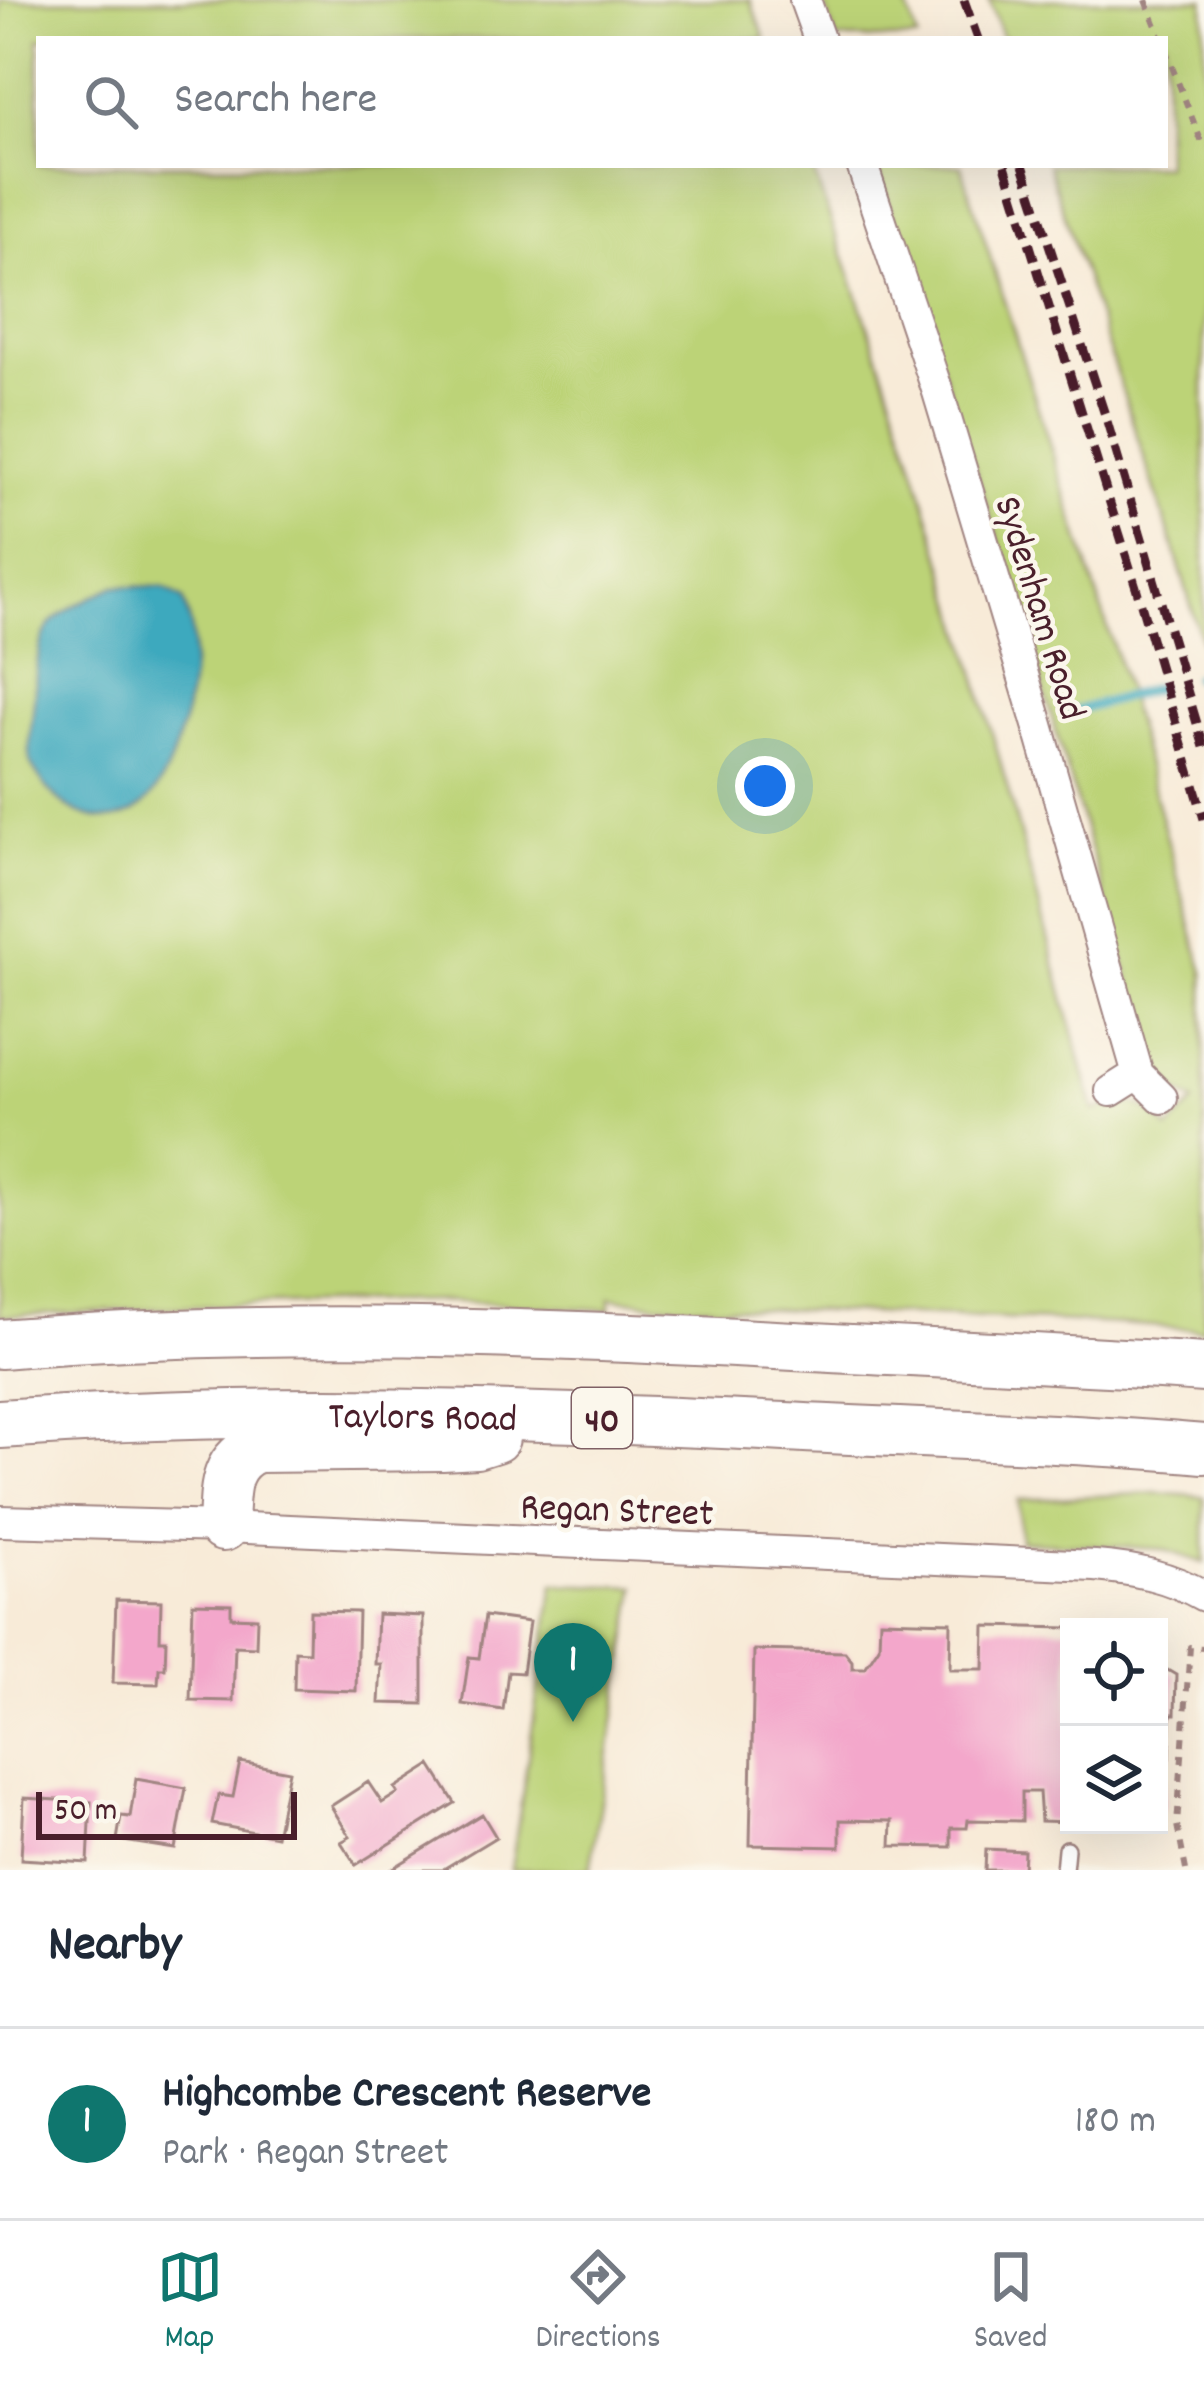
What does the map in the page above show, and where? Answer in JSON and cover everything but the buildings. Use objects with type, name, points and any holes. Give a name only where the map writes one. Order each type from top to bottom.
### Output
[{"type":"main road","name":"Taylors Road","points":[[0,1344],[239,1332],[393,1332],[698,1340],[1204,1368]]},
{"type":"main road","name":"Taylors Road","points":[[0,1424],[302,1412],[562,1417],[1204,1449]]},
{"type":"main road","points":[[223,1527],[230,1467],[257,1448],[476,1444],[562,1417]]},
{"type":"street","points":[[805,0],[818,36]]},
{"type":"street","name":"Sydenham Road","points":[[863,168],[938,392],[1038,724],[1124,1083],[1162,1098]]},
{"type":"street","name":"Regan Street","points":[[7,1518],[1095,1566],[1154,1574],[1204,1596]]},
{"type":"lane","points":[[1064,1870],[1066,1849]]},
{"type":"path","points":[[1146,0],[1160,36]]},
{"type":"path","points":[[1168,57],[1204,148]]},
{"type":"path","points":[[1186,1870],[1177,1825],[1190,1647],[1204,1648]]},
{"type":"green space","points":[[0,0],[750,0],[764,36],[36,36],[36,168],[812,168],[928,512],[1094,1111],[1136,1104],[1168,1130],[1194,1102],[1174,1089],[1155,1066],[1007,567],[877,168],[962,168],[1120,667],[1204,974],[1204,1330],[610,1298],[610,1310],[445,1301],[0,1316]]},
{"type":"green space","points":[[823,0],[905,0],[917,36],[835,36]]},
{"type":"green space","points":[[989,0],[1204,0],[1204,650],[1049,168],[1168,168],[1168,36],[1002,36]]},
{"type":"green space","points":[[1158,1493],[1204,1497],[1204,1563],[1162,1549],[1020,1541],[1018,1500]]},
{"type":"green space","points":[[554,1584],[636,1587],[590,1870],[511,1870]]},
{"type":"water","points":[[115,586],[163,587],[183,599],[191,626],[192,668],[183,722],[155,792],[128,814],[100,819],[73,810],[50,791],[31,764],[30,741],[43,638],[59,616]]},
{"type":"waterway","points":[[1196,678],[1204,676]]},
{"type":"waterway","points":[[1072,712],[1156,688]]},
{"type":"railway","points":[[964,0],[977,36]]},
{"type":"railway","points":[[1006,168],[1204,819]]},
{"type":"railway","points":[[1024,168],[1106,418],[1204,747]]},
{"type":"place","name":"Highcombe Crescent Reserve","points":[[573,1722]]}]
